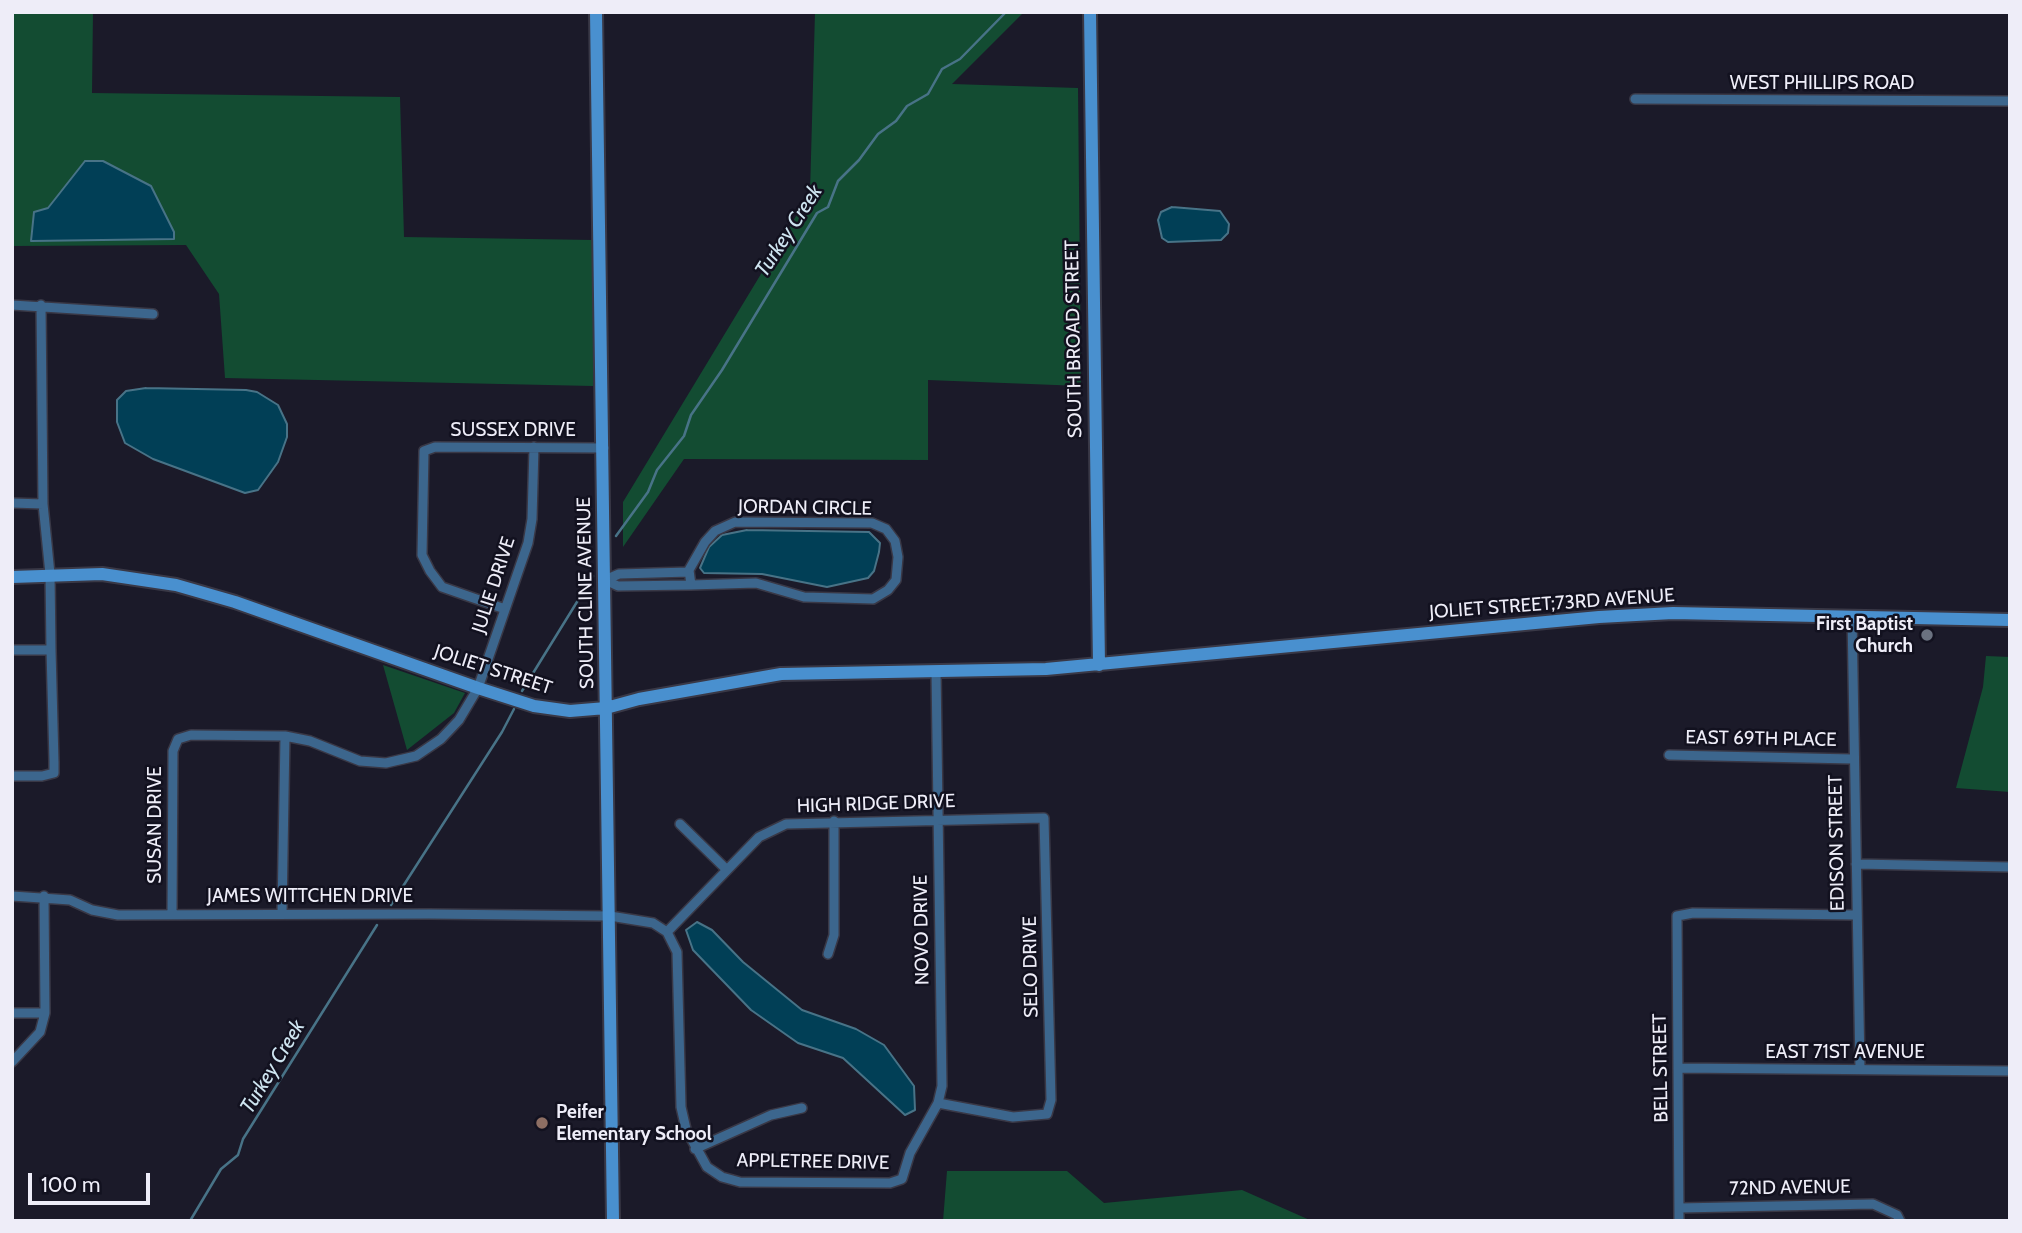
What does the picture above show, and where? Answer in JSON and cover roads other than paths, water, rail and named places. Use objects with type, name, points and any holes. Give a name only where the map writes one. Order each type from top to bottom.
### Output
[{"type":"street","name":"SOUTH CLINE AVENUE","points":[[596,12],[613,1221]]},
{"type":"street","name":"SOUTH BROAD STREET","points":[[1090,12],[1099,665]]},
{"type":"street","name":"WEST PHILLIPS ROAD","points":[[1635,99],[2010,101]]},
{"type":"street","points":[[12,305],[41,304],[153,314]]},
{"type":"street","points":[[12,776],[42,776],[54,773],[50,574],[43,503],[41,304]]},
{"type":"street","name":"SUSSEX DRIVE","points":[[505,609],[442,587],[430,571],[422,555],[424,452],[435,447],[604,448]]},
{"type":"street","name":"JULIE DRIVE","points":[[178,739],[191,735],[285,736],[310,741],[360,761],[386,764],[416,756],[441,739],[459,720],[478,688],[528,543],[532,519],[534,447]]},
{"type":"street","points":[[12,503],[43,503]]},
{"type":"street","name":"JORDAN CIRCLE","points":[[605,580],[618,586],[756,583],[804,597],[873,599],[888,590],[896,580],[898,557],[895,541],[886,529],[872,523],[735,522],[715,531],[705,542],[690,572]]},
{"type":"street","points":[[605,580],[619,574],[690,572],[691,585]]},
{"type":"street","name":"JOLIET STREET","points":[[12,577],[50,574],[133,578],[204,592],[478,688],[550,709],[606,708],[639,699],[782,674],[1099,665]]},
{"type":"street","name":"JOLIET STREET;73RD AVENUE","points":[[1099,665],[1599,617],[1672,613],[2010,620]]},
{"type":"street","name":"EDISON STREET","points":[[1852,616],[1852,759],[1860,1069]]},
{"type":"street","points":[[12,650],[51,650]]},
{"type":"street","name":"NOVO DRIVE","points":[[902,1179],[910,1153],[938,1103],[942,1065],[936,671]]},
{"type":"street","points":[[282,913],[285,736]]},
{"type":"street","name":"SUSAN DRIVE","points":[[172,913],[173,751],[178,739]]},
{"type":"street","name":"EAST 69TH PLACE","points":[[1669,755],[1852,759]]},
{"type":"street","name":"HIGH RIDGE DRIVE","points":[[667,932],[759,837],[786,824],[1044,818]]},
{"type":"street","name":"SELO DRIVE","points":[[938,1103],[1013,1117],[1047,1114],[1051,1100],[1044,818]]},
{"type":"street","points":[[828,954],[834,935],[834,821]]},
{"type":"street","points":[[680,824],[726,869]]},
{"type":"street","points":[[1856,864],[2010,867]]},
{"type":"street","name":"JAMES WITTCHEN DRIVE","points":[[12,896],[44,896],[70,900],[92,910],[118,915],[282,913],[610,916],[653,923],[667,932]]},
{"type":"street","points":[[12,1062],[40,1032],[45,1013],[44,896]]},
{"type":"street","name":"BELL STREET","points":[[1679,1221],[1678,916],[1693,913],[1856,915]]},
{"type":"street","points":[[667,932],[677,952],[680,974],[681,1107],[695,1149],[771,1115],[802,1108]]},
{"type":"street","points":[[12,1013],[45,1013]]},
{"type":"street","name":"EAST 71ST AVENUE","points":[[1679,1068],[2010,1071]]},
{"type":"street","name":"APPLETREE DRIVE","points":[[695,1149],[706,1167],[722,1177],[740,1182],[890,1183],[902,1179]]},
{"type":"street","name":"72ND AVENUE","points":[[1680,1208],[1873,1204],[1899,1218]]},
{"type":"water","points":[[85,161],[103,161],[151,186],[174,232],[174,239],[31,241],[34,212],[48,208]]},
{"type":"water","points":[[1172,207],[1220,211],[1229,224],[1228,233],[1221,240],[1168,242],[1162,238],[1158,220],[1161,212]]},
{"type":"water","points":[[146,388],[246,390],[257,392],[278,405],[287,424],[287,437],[278,462],[258,490],[245,493],[153,459],[125,443],[117,422],[117,400],[126,391]]},
{"type":"water","points":[[747,530],[869,532],[880,543],[879,552],[874,571],[868,578],[827,587],[762,574],[704,573],[700,568],[709,547],[722,535]]},
{"type":"water","points":[[697,922],[712,930],[743,962],[802,1010],[856,1029],[884,1045],[914,1086],[915,1110],[905,1115],[843,1058],[798,1043],[751,1010],[693,950],[686,930]]},
{"type":"waterway","name":"Turkey Creek","points":[[616,536],[648,492],[657,470],[684,436],[691,415],[722,370],[817,213],[828,207],[838,181],[859,160],[878,134],[896,121],[907,106],[928,94],[942,69],[960,59],[1006,12]]},
{"type":"waterway","name":"Turkey Creek","points":[[522,691],[593,576]]},
{"type":"waterway","name":"Turkey Creek","points":[[391,905],[514,709]]},
{"type":"waterway","name":"Turkey Creek","points":[[190,1221],[221,1169],[238,1155],[243,1139],[377,925]]},
{"type":"place","name":"First Baptist Church","points":[[1927,635]]},
{"type":"place","name":"Peifer Elementary School","points":[[542,1123]]}]
